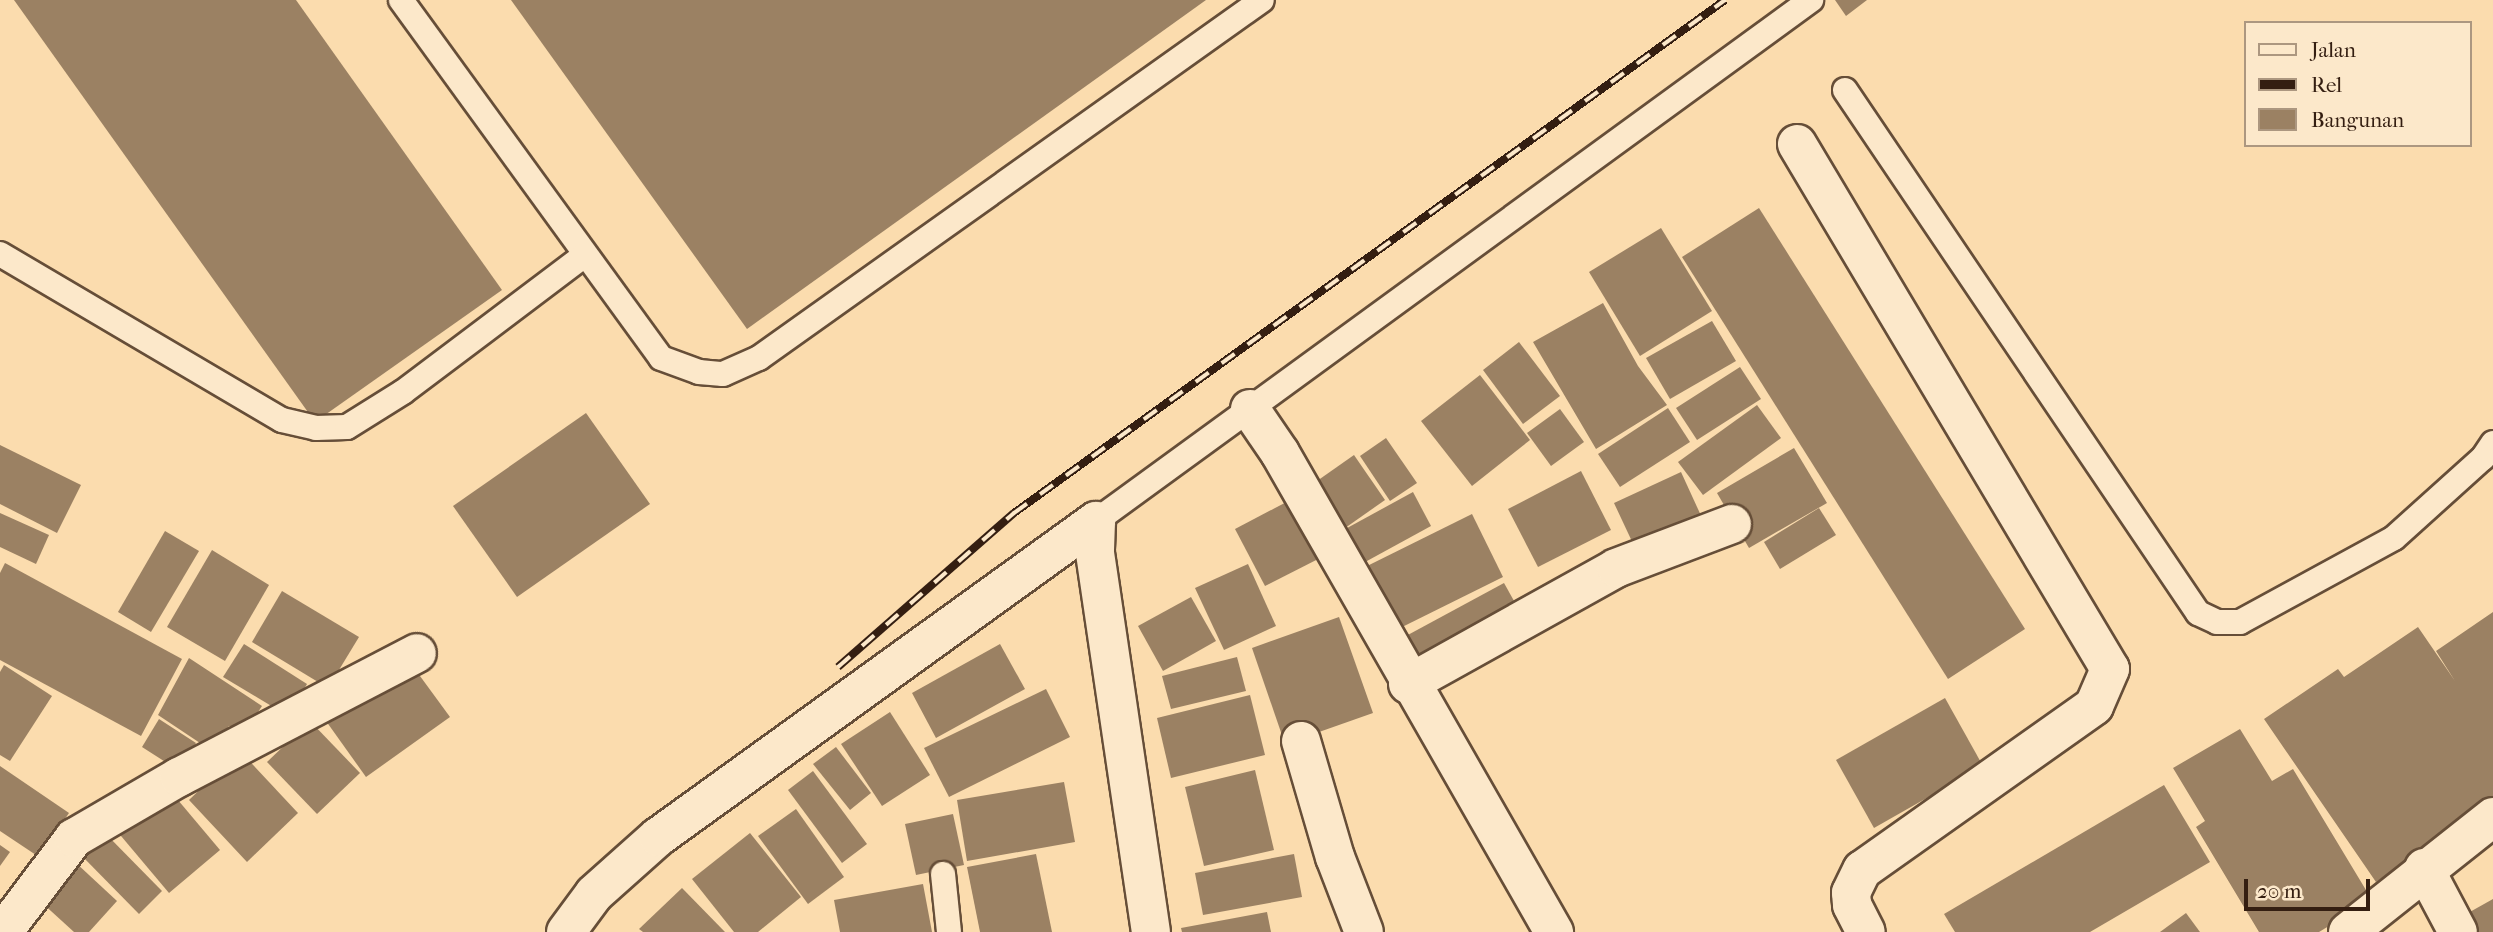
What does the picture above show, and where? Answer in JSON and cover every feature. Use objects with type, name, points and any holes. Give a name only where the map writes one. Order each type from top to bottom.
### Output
[{"type":"street","points":[[1797,144],[2110,668],[2094,706],[1862,870],[1851,892],[1852,905],[1866,932]]},
{"type":"street","points":[[1250,409],[1280,453],[1408,684],[1554,932]]},
{"type":"street","points":[[566,932],[594,894],[658,837],[1096,521]]},
{"type":"street","points":[[1096,521],[1095,554],[1152,932]]},
{"type":"street","points":[[1408,684],[1616,568],[1732,524]]},
{"type":"street","points":[[3,932],[74,838],[178,777],[417,653]]},
{"type":"street","points":[[1301,741],[1335,857],[1364,932]]},
{"type":"street","points":[[2348,932],[2424,868],[2493,817]]},
{"type":"street","points":[[2424,868],[2458,932]]},
{"type":"lane","points":[[401,0],[661,358],[699,372],[723,374],[759,358],[1262,0]]},
{"type":"lane","points":[[1096,521],[1811,0]]},
{"type":"lane","points":[[1844,90],[2198,613],[2217,622],[2240,622],[2394,538],[2483,458],[2493,443]]},
{"type":"lane","points":[[0,254],[282,420],[316,428],[347,427],[402,392],[585,255]]},
{"type":"lane","points":[[943,874],[949,932]]},
{"type":"building","points":[[14,0],[296,0],[502,290],[315,422]]},
{"type":"building","points":[[511,0],[1206,0],[747,329]]},
{"type":"building","points":[[1835,0],[1867,0],[1846,16]]},
{"type":"building","points":[[1759,208],[2025,629],[1948,679],[1682,257]]},
{"type":"building","points":[[1661,228],[1712,311],[1640,356],[1589,272]]},
{"type":"building","points":[[1603,303],[1638,366],[1667,405],[1596,449],[1533,342]]},
{"type":"building","points":[[1712,321],[1736,361],[1670,399],[1646,358]]},
{"type":"building","points":[[1519,342],[1560,396],[1523,424],[1483,370]]},
{"type":"building","points":[[1740,367],[1761,399],[1697,440],[1676,408]]},
{"type":"building","points":[[1480,375],[1530,440],[1472,486],[1421,421]]},
{"type":"building","points":[[1757,405],[1781,438],[1703,495],[1678,462]]},
{"type":"building","points":[[1668,408],[1690,442],[1620,487],[1598,454]]},
{"type":"building","points":[[1560,409],[1584,442],[1551,466],[1527,433]]},
{"type":"building","points":[[586,413],[650,504],[517,597],[453,506]]},
{"type":"building","points":[[1386,438],[1417,483],[1390,501],[1360,456]]},
{"type":"building","points":[[0,445],[81,485],[57,533],[0,504]]},
{"type":"building","points":[[1794,448],[1827,503],[1749,548],[1717,493]]},
{"type":"building","points":[[1354,455],[1385,500],[1338,533],[1307,488]]},
{"type":"building","points":[[1581,471],[1611,530],[1538,567],[1508,509]]},
{"type":"building","points":[[1681,472],[1703,520],[1636,550],[1614,503]]},
{"type":"building","points":[[1413,492],[1431,526],[1356,567],[1338,533]]},
{"type":"building","points":[[1298,496],[1328,554],[1265,586],[1235,529]]},
{"type":"building","points":[[1819,508],[1836,535],[1780,569],[1764,542]]},
{"type":"building","points":[[0,513],[49,535],[36,564],[0,547]]},
{"type":"building","points":[[1472,514],[1503,577],[1386,635],[1355,572]]},
{"type":"building","points":[[165,531],[199,551],[151,632],[118,612]]},
{"type":"building","points":[[212,550],[269,585],[225,661],[167,627]]},
{"type":"building","points":[[5,563],[182,659],[141,736],[0,660],[0,573]]},
{"type":"building","points":[[1248,564],[1276,626],[1224,650],[1195,588]]},
{"type":"building","points":[[1504,583],[1523,617],[1411,677],[1393,643]]},
{"type":"building","points":[[282,591],[359,637],[328,688],[252,642]]},
{"type":"building","points":[[1191,597],[1216,641],[1163,671],[1138,626]]},
{"type":"building","points":[[2493,612],[2493,801],[2376,882],[2264,719],[2338,669],[2344,677],[2418,627],[2455,681],[2436,651]]},
{"type":"building","points":[[1339,617],[1373,713],[1285,744],[1252,648]]},
{"type":"building","points":[[244,644],[307,684],[288,716],[223,677]]},
{"type":"building","points":[[1000,644],[1025,689],[936,738],[912,693]]},
{"type":"building","points":[[1237,657],[1246,691],[1171,709],[1162,676]]},
{"type":"building","points":[[189,658],[262,706],[243,735],[229,726],[212,751],[158,715]]},
{"type":"building","points":[[409,661],[450,717],[366,777],[326,721]]},
{"type":"building","points":[[4,665],[52,696],[10,761],[0,755],[0,672]]},
{"type":"building","points":[[1046,689],[1070,737],[949,797],[924,748]]},
{"type":"building","points":[[1250,695],[1265,755],[1171,778],[1157,718]]},
{"type":"building","points":[[1945,698],[1983,766],[1874,828],[1836,760]]},
{"type":"building","points":[[890,712],[930,775],[882,806],[841,744]]},
{"type":"building","points":[[159,719],[196,743],[178,770],[142,747]]},
{"type":"building","points":[[310,721],[360,773],[317,814],[267,762]]},
{"type":"building","points":[[2240,729],[2272,781],[2293,769],[2372,900],[2319,932],[2259,932],[2196,827],[2205,821],[2173,768]]},
{"type":"building","points":[[836,747],[871,793],[850,810],[813,764]]},
{"type":"building","points":[[240,751],[298,813],[247,862],[189,800]]},
{"type":"building","points":[[0,766],[69,813],[39,857],[0,831]]},
{"type":"building","points":[[1255,770],[1274,850],[1204,866],[1185,787]]},
{"type":"building","points":[[813,771],[867,844],[842,863],[788,790]]},
{"type":"building","points":[[1064,782],[1075,842],[967,861],[957,800]]},
{"type":"building","points":[[2164,785],[2210,862],[2090,932],[1955,932],[1944,914]]},
{"type":"building","points":[[167,787],[220,850],[169,893],[116,830]]},
{"type":"building","points":[[796,809],[844,877],[808,904],[758,836]]},
{"type":"building","points":[[953,814],[964,865],[916,875],[905,824]]},
{"type":"building","points":[[103,831],[162,891],[139,914],[80,854]]},
{"type":"building","points":[[750,833],[801,897],[758,932],[734,932],[692,879]]},
{"type":"building","points":[[0,845],[10,852],[0,866]]},
{"type":"building","points":[[1036,854],[1052,932],[980,932],[967,867]]},
{"type":"building","points":[[1294,854],[1302,897],[1203,915],[1195,873]]},
{"type":"building","points":[[75,862],[117,901],[89,932],[74,932],[40,901]]},
{"type":"building","points":[[923,884],[932,932],[840,932],[834,900]]},
{"type":"building","points":[[682,888],[725,932],[643,932],[639,929]]},
{"type":"building","points":[[2493,899],[2493,932],[2479,932],[2468,913]]},
{"type":"building","points":[[1267,912],[1271,932],[1182,932],[1181,928]]},
{"type":"building","points":[[2186,913],[2200,932],[2160,932]]},
{"type":"railway","points":[[838,667],[1014,513],[1725,0]]}]
